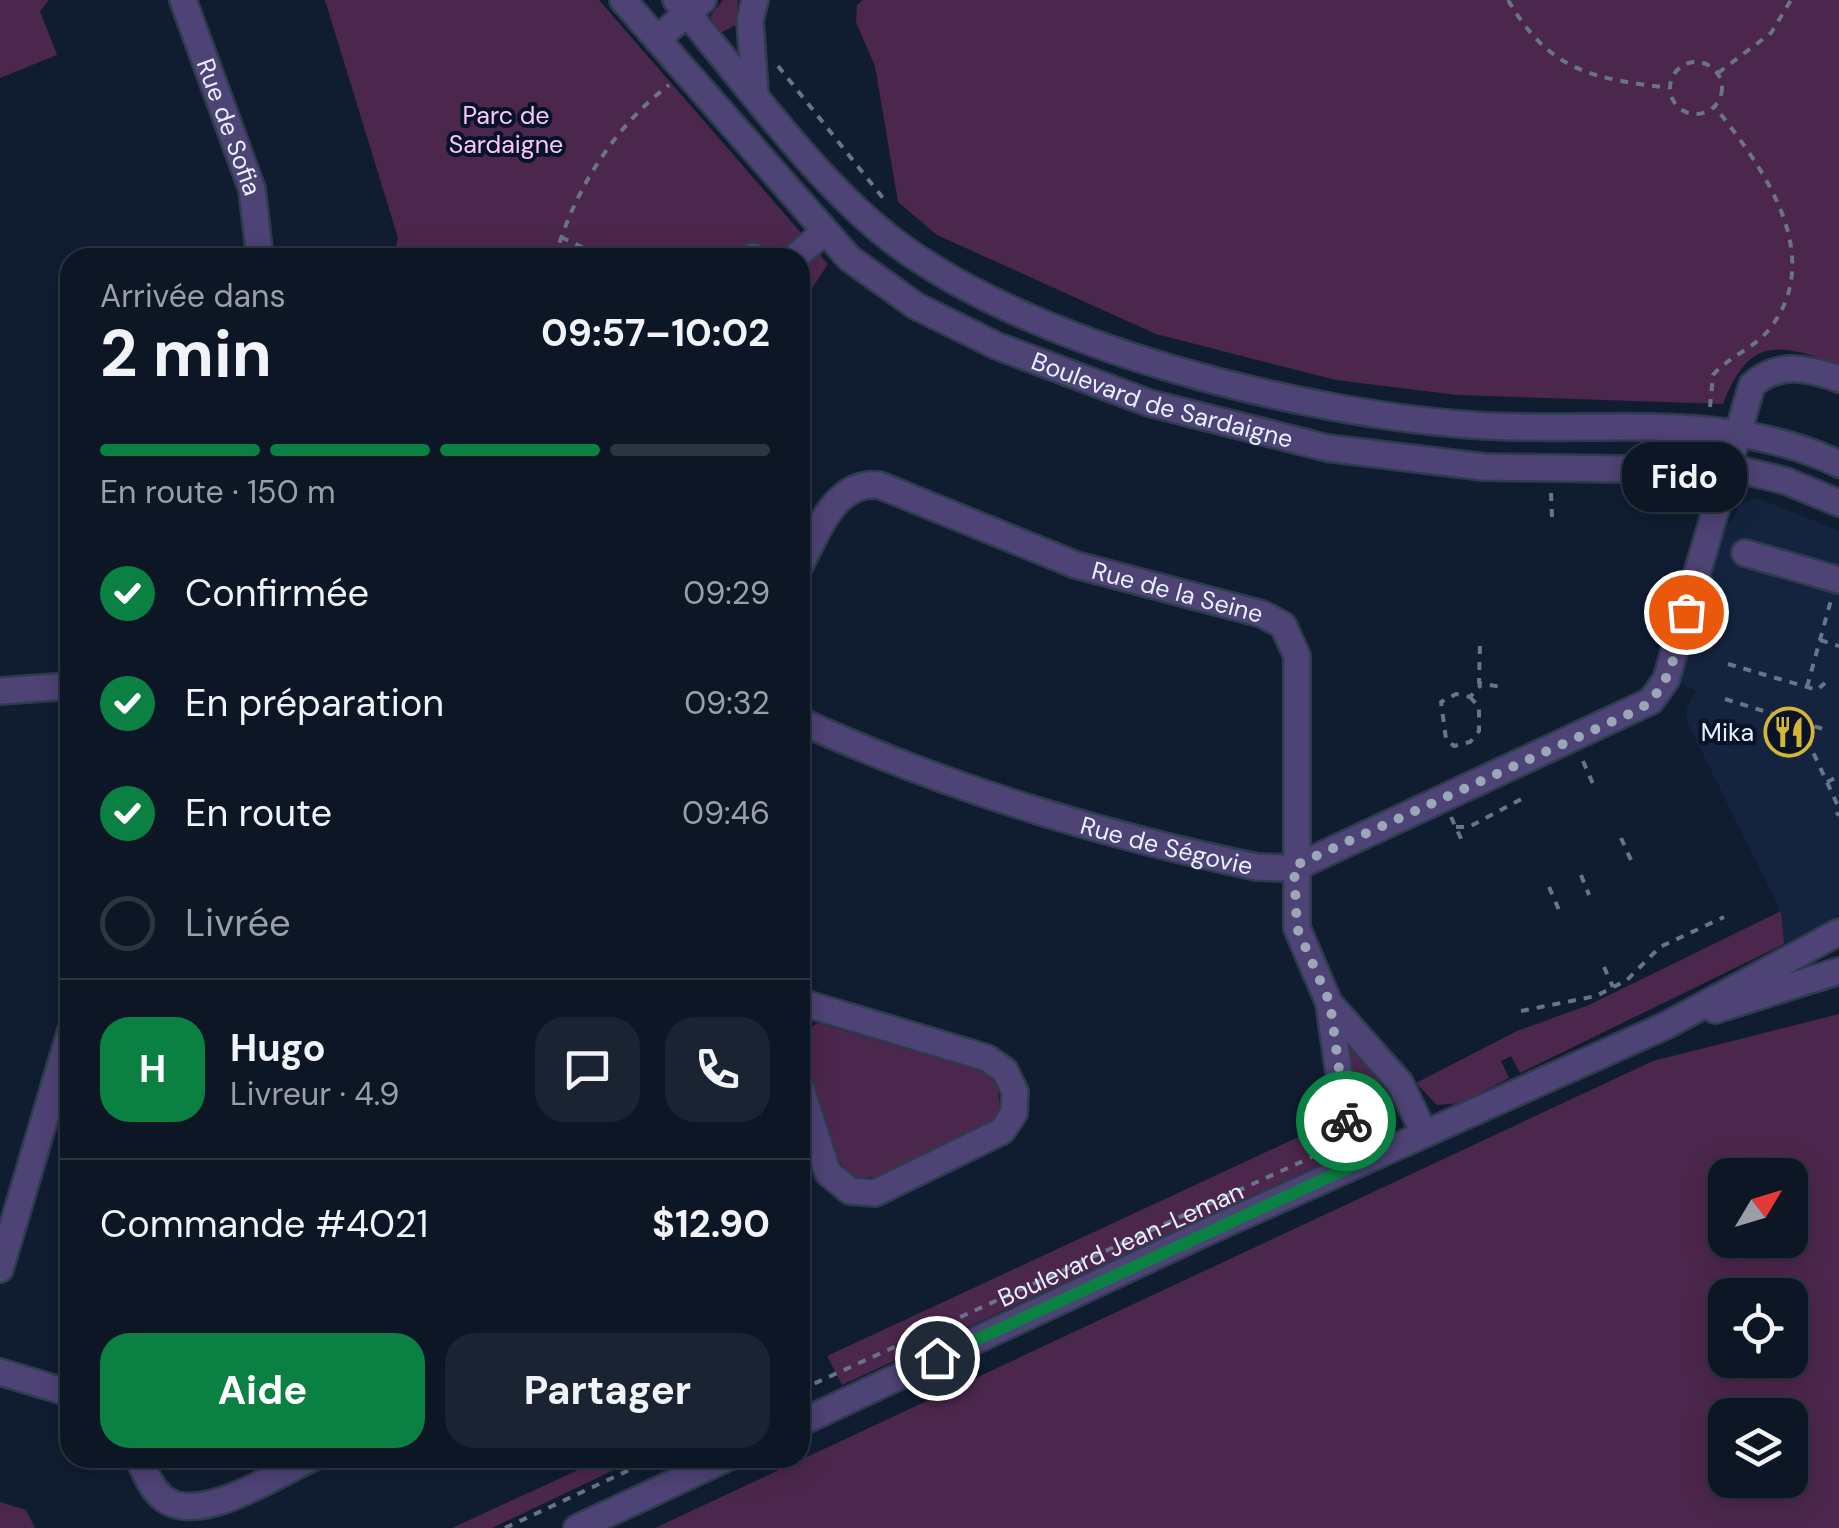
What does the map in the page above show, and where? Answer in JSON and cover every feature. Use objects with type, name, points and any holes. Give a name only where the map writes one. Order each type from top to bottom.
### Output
[{"type":"street","name":"Rue de Sofia","points":[[183,0],[252,188],[259,248]]},
{"type":"street","name":"Boulevard de Sardaigne","points":[[623,0],[823,232],[879,282],[966,332],[1108,390],[1232,427],[1327,448],[1450,464],[1724,469],[1786,480],[1839,503]]},
{"type":"street","points":[[755,0],[750,20],[755,93]]},
{"type":"street","name":"Boulevard de Sardaigne","points":[[689,4],[755,93],[849,201],[897,243],[977,291],[1134,355],[1266,393],[1422,420],[1518,427],[1702,426],[1736,431],[1839,464]]},
{"type":"street","points":[[657,39],[689,4]]},
{"type":"street","points":[[805,248],[823,232]]},
{"type":"street","name":"Rue de Ségovie","points":[[810,725],[943,781],[1090,828],[1257,866],[1294,866],[1640,709],[1660,691],[1752,386],[1768,374],[1795,368],[1839,380]]},
{"type":"street","name":"Rue de la Seine","points":[[810,548],[839,498],[856,486],[879,485],[1076,565],[1274,618],[1289,633],[1297,656],[1297,928],[1330,1003],[1345,1116],[1361,1162]]},
{"type":"street","points":[[1745,554],[1833,594]]},
{"type":"street","points":[[0,691],[60,687]]},
{"type":"street","name":"Boulevard Jean-Leman","points":[[810,1418],[1424,1133],[1667,1025],[1839,932]]},
{"type":"street","name":"Boulevard Jean-Leman","points":[[1667,1025],[1839,971]]},
{"type":"street","name":"Rue de la Seine","points":[[1330,1003],[1400,1083],[1424,1133]]},
{"type":"street","points":[[810,1005],[987,1058],[1006,1071],[1015,1103],[1010,1122],[992,1139],[882,1191],[859,1193],[841,1186],[828,1173],[810,1117]]},
{"type":"street","points":[[0,1269],[60,1066]]},
{"type":"street","points":[[0,1372],[60,1390]]},
{"type":"street","points":[[144,1468],[163,1499],[198,1508],[289,1468]]},
{"type":"street","points":[[577,1528],[700,1468]]},
{"type":"path","points":[[1508,0],[1525,28],[1566,65],[1604,80],[1670,88]]},
{"type":"path","points":[[1718,73],[1770,33],[1791,0]]},
{"type":"path","points":[[774,52],[789,84],[896,214]]},
{"type":"path","points":[[1691,62],[1706,64],[1718,73],[1722,88],[1714,107],[1701,114],[1686,112],[1674,102],[1670,88],[1674,73],[1691,62]]},
{"type":"path","points":[[557,248],[581,192],[606,150],[673,82]]},
{"type":"path","points":[[1710,407],[1712,376],[1772,326],[1784,300],[1792,249],[1756,159],[1714,107]]},
{"type":"path","points":[[561,236],[585,248]]},
{"type":"path","points":[[1551,486],[1552,518]]},
{"type":"path","points":[[1807,687],[1833,594]]},
{"type":"path","points":[[1820,640],[1839,646]]},
{"type":"path","points":[[1470,696],[1481,685],[1480,646]]},
{"type":"path","points":[[1728,664],[1807,687],[1821,689],[1825,683]]},
{"type":"path","points":[[1481,685],[1501,687]]},
{"type":"path","points":[[1456,694],[1470,696],[1478,707],[1480,731],[1463,745],[1449,744],[1441,702],[1456,694]]},
{"type":"path","points":[[1725,699],[1798,726],[1824,730]]},
{"type":"path","points":[[1798,726],[1838,812]]},
{"type":"path","points":[[1574,740],[1594,784]]},
{"type":"path","points":[[1827,782],[1839,776]]},
{"type":"path","points":[[1456,828],[1469,827],[1525,797]]},
{"type":"path","points":[[1443,800],[1464,845]]},
{"type":"path","points":[[1621,838],[1632,860]]},
{"type":"path","points":[[1581,876],[1589,895]]},
{"type":"path","points":[[1549,887],[1559,910]]},
{"type":"path","points":[[1521,1011],[1576,1002],[1613,988],[1638,971],[1660,947],[1724,917]]},
{"type":"path","points":[[1604,967],[1613,988]]},
{"type":"path","name":"Boulevard Jean-Leman","points":[[810,1385],[1297,1161],[1323,1154]]},
{"type":"path","points":[[506,1528],[633,1468]]},
{"type":"shaded area","points":[[1757,498],[1839,531],[1839,915],[1784,944],[1781,911],[1687,722],[1687,707],[1696,691],[1679,683],[1725,521],[1731,522],[1740,505]]},
{"type":"green space","points":[[0,0],[49,0],[40,11],[57,55],[0,78]]},
{"type":"green space","name":"Parc de Sardaigne","points":[[325,0],[599,0],[828,264],[810,291],[810,248],[395,248],[398,238]]},
{"type":"green space","points":[[723,0],[738,0],[736,25],[720,33],[710,16]]},
{"type":"green space","points":[[863,0],[1839,0],[1839,365],[1798,352],[1767,351],[1743,366],[1723,404],[1457,395],[1336,380],[1156,334],[937,235],[898,202],[875,66],[856,22],[857,5]]},
{"type":"green space","points":[[1781,911],[1784,944],[1520,1073],[1511,1056],[1501,1061],[1509,1078],[1461,1103],[1437,1105],[1416,1083],[1517,1031],[1589,1005]]},
{"type":"green space","points":[[1839,1014],[1839,1528],[655,1528],[783,1468],[810,1468],[810,1455],[1653,1061]]},
{"type":"green space","points":[[818,1023],[983,1072],[998,1086],[1000,1112],[987,1126],[879,1177],[853,1177],[837,1159],[810,1071],[810,1027]]},
{"type":"green space","points":[[1350,1040],[1382,1080],[1379,1094],[1364,1100],[1353,1092],[1345,1042]]},
{"type":"green space","points":[[1335,1120],[1334,1153],[1318,1168],[842,1385],[827,1356]]},
{"type":"green space","points":[[582,1468],[618,1468],[492,1528],[452,1528]]},
{"type":"green space","points":[[0,1502],[26,1510],[35,1528],[0,1528]]},
{"type":"way so far","points":[[1346,1121],[1330,1003],[1297,928],[1294,866],[1640,709],[1666,680],[1686,612]]},
{"type":"place","name":"Fido","points":[[1686,612]]},
{"type":"place","name":"Mika","points":[[1789,732]]},
{"type":"route","points":[[937,1358],[1361,1162],[1346,1121]]}]
